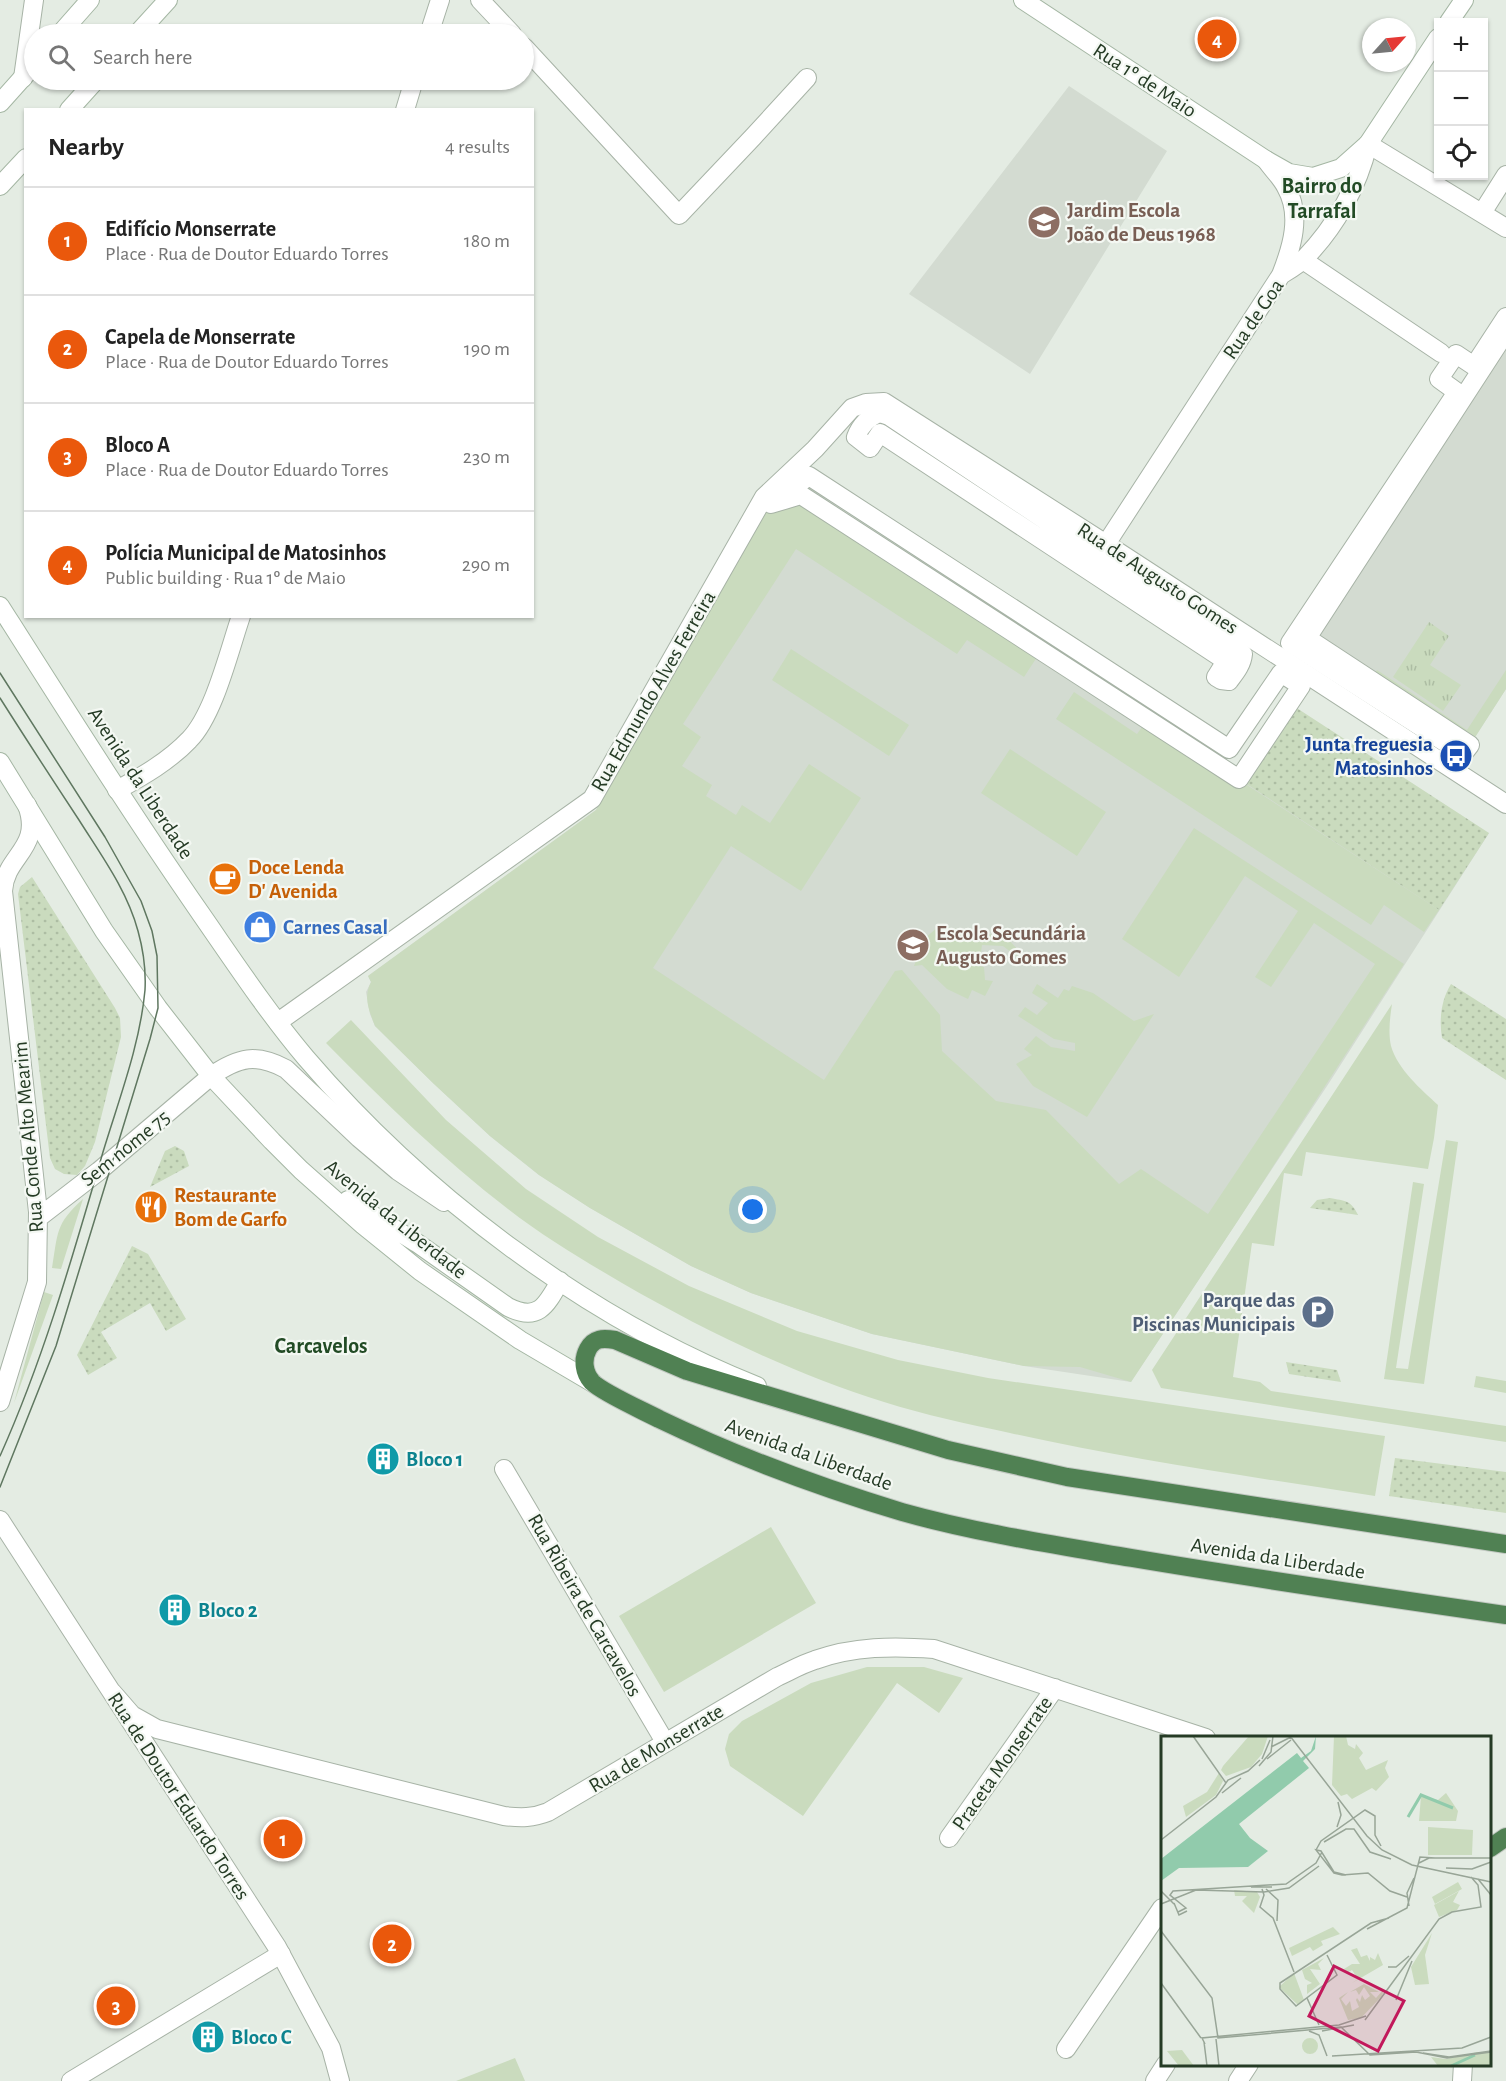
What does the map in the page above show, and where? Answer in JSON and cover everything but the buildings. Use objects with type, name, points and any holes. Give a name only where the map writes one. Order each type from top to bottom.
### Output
[{"type":"highway","points":[[593,1383],[584,1364],[586,1354],[591,1345],[605,1338],[625,1343],[687,1371],[823,1412]]},
{"type":"highway","name":"Avenida da Liberdade","points":[[593,1383],[636,1408],[716,1446],[798,1478],[929,1519],[1049,1544],[1209,1571],[1506,1615]]},
{"type":"highway","name":"Avenida da Liberdade","points":[[823,1412],[948,1450],[1067,1477],[1506,1544]]},
{"type":"highway","points":[[1440,1534],[1506,1538]]},
{"type":"highway","points":[[1491,1847],[1506,1837]]},
{"type":"street","points":[[32,24],[34,0]]},
{"type":"street","points":[[69,24],[90,0]]},
{"type":"street","points":[[146,24],[168,0]]},
{"type":"street","points":[[432,24],[440,0]]},
{"type":"street","points":[[480,0],[503,24]]},
{"type":"street","name":"Rua 1º de Maio","points":[[1023,0],[1289,173],[1313,177],[1341,168],[1368,144]]},
{"type":"street","points":[[1452,18],[1464,0]]},
{"type":"street","name":"Rua de Goa","points":[[1106,544],[1281,275],[1304,260],[1336,220],[1362,171],[1368,144],[1434,44]]},
{"type":"street","points":[[534,58],[678,215],[807,78]]},
{"type":"street","points":[[0,104],[24,77]]},
{"type":"street","points":[[71,108],[87,90]]},
{"type":"street","points":[[406,108],[411,90]]},
{"type":"street","points":[[1368,144],[1506,228]]},
{"type":"street","points":[[0,186],[24,160]]},
{"type":"street","name":"Rua 1º de Maio","points":[[1266,160],[1287,187],[1295,213],[1292,244],[1281,275]]},
{"type":"street","points":[[1482,213],[1506,174]]},
{"type":"street","points":[[1304,260],[1441,352]]},
{"type":"street","points":[[1506,317],[1474,366],[1456,354],[1439,379],[1457,392],[1290,643],[1463,754],[1470,745],[1307,638],[1506,332]]},
{"type":"street","name":"Rua de Augusto Gomes","points":[[815,449],[852,408],[866,403],[884,402],[1506,804]]},
{"type":"street","points":[[880,413],[889,416],[1238,649],[1243,654],[1242,662],[1228,681],[1216,677],[1226,661],[880,433],[870,448],[856,437],[858,430],[873,415],[880,413]]},
{"type":"street","name":"Rua Edmundo Alves Ferreira","points":[[278,1022],[592,799],[764,497],[815,449]]},
{"type":"street","points":[[809,476],[1229,749],[1281,673],[1301,686],[1239,779],[801,495],[771,504],[809,476]]},
{"type":"street","name":"Avenida da Liberdade","points":[[0,606],[138,824],[278,1022],[335,1090],[393,1148],[497,1239]]},
{"type":"street","points":[[117,790],[148,773],[191,738],[208,713],[240,618]]},
{"type":"street","name":"Avenida da Liberdade","points":[[0,762],[104,932],[158,1008],[211,1076],[301,1170],[363,1225],[420,1271],[519,1340],[593,1383]]},
{"type":"street","name":"Rua Conde Alto Mearim","points":[[0,1402],[37,1282],[38,1218],[3,891],[3,880],[26,846],[29,837],[30,815],[26,803]]},
{"type":"street","name":"Avenida da Liberdade","points":[[211,1076],[226,1066],[245,1059],[273,1062],[286,1069],[359,1138],[398,1171],[602,1308],[684,1353],[749,1383],[823,1412]]},
{"type":"street","name":"Sem nome 75","points":[[38,1218],[99,1171],[211,1076]]},
{"type":"street","points":[[301,1170],[417,1243],[508,1307],[519,1312],[528,1313],[543,1308],[560,1281]]},
{"type":"street","name":"Rua Ribeira de Carcavelos","points":[[504,1469],[665,1742]]},
{"type":"street","name":"Rua de Doutor Eduardo Torres","points":[[0,1520],[280,1954],[331,2048],[340,2081]]},
{"type":"street","name":"Rua de Monserrate","points":[[112,1692],[132,1715],[157,1729],[504,1816],[521,1818],[548,1812],[777,1677],[814,1660],[851,1650],[892,1646],[934,1649],[1203,1736]]},
{"type":"street","name":"Praceta Monserrate","points":[[949,1838],[1055,1688]]},
{"type":"street","points":[[1066,2049],[1161,1909]]},
{"type":"street","points":[[71,2081],[280,1954]]},
{"type":"street","points":[[1155,2081],[1165,2066]]},
{"type":"street","points":[[1238,2081],[1248,2066]]},
{"type":"street","points":[[1462,2081],[1463,2066]]},
{"type":"shaded area","name":"Jardim Escola João de Deus 1968","points":[[1069,86],[1167,151],[1030,374],[909,294]]},
{"type":"shaded area","points":[[1506,332],[1506,689],[1470,745],[1307,638]]},
{"type":"shaded area","name":"Escola Secundária Augusto Gomes","points":[[801,495],[1239,779],[1489,833],[1329,1083],[1131,1382],[1024,1366],[872,1334],[751,1293],[691,1266],[590,1208],[539,1175],[490,1136],[434,1084],[375,1026],[370,1014],[366,992],[371,982],[368,976],[596,810],[771,504]]},
{"type":"green space","points":[[801,495],[1041,651],[1024,677],[967,640],[957,654],[796,549],[683,724],[701,737],[682,766],[712,785],[706,796],[736,815],[742,805],[770,823],[809,764],[861,798],[801,891],[731,846],[653,968],[824,1080],[895,971],[902,970],[940,1015],[942,1051],[996,1101],[1046,1110],[1119,1184],[1141,1169],[1208,1214],[1375,964],[1314,923],[1271,987],[1255,977],[1298,911],[1245,876],[1179,977],[1122,939],[1194,828],[1404,964],[1131,1382],[1080,1367],[1024,1366],[872,1334],[751,1293],[691,1266],[590,1208],[539,1175],[490,1136],[375,1026],[367,999],[371,982],[368,976],[596,810],[771,504]]},
{"type":"green space","points":[[1429,622],[1449,636],[1430,665],[1461,685],[1443,711],[1393,677]]},
{"type":"green space","points":[[791,649],[909,725],[889,756],[772,680]]},
{"type":"green space","points":[[1377,670],[1467,730],[1506,670],[1506,689],[1470,745],[1371,680]]},
{"type":"green space","points":[[1074,692],[1137,734],[1147,720],[1439,910],[1424,932],[1384,905],[1371,925],[1056,719]]},
{"type":"green space","points":[[1289,703],[1489,833],[1439,910],[1239,779]]},
{"type":"green space","points":[[1010,749],[1106,812],[1077,856],[981,793]]},
{"type":"green space","points":[[32,877],[120,1018],[121,1037],[95,1142],[85,1166],[77,1175],[64,1174],[55,1169],[50,1158],[18,894],[20,887]]},
{"type":"green space","points":[[939,926],[1006,937],[1020,952],[1016,956],[1003,946],[982,945],[979,966],[984,967],[985,980],[993,981],[985,996],[972,990],[968,999],[947,989],[922,965],[914,966],[924,939]]},
{"type":"green space","points":[[1037,984],[1058,998],[1064,989],[1069,991],[1072,986],[1093,993],[1134,1021],[1154,1014],[1087,1117],[1033,1086],[1016,1064],[1032,1055],[1024,1049],[1036,1036],[1051,1047],[1075,1051],[1075,1043],[1054,1039],[1018,1016],[1025,1007],[1037,1015],[1048,1003],[1032,993]]},
{"type":"green space","points":[[1451,984],[1506,1019],[1506,1080],[1442,1038],[1442,1010]]},
{"type":"green space","points":[[1392,1004],[1390,1036],[1394,1055],[1411,1079],[1438,1105],[1428,1169],[1306,1152],[1302,1176],[1284,1173],[1274,1246],[1252,1243],[1233,1377],[1260,1382],[1271,1391],[1506,1426],[1506,1442],[1161,1388],[1152,1370]]},
{"type":"green space","points":[[351,1020],[446,1120],[526,1189],[598,1237],[689,1286],[797,1331],[898,1360],[988,1378],[1385,1436],[1375,1496],[1146,1460],[947,1419],[850,1391],[750,1350],[653,1301],[593,1266],[536,1229],[484,1190],[414,1129],[326,1043]]},
{"type":"green space","points":[[1446,1140],[1458,1142],[1424,1384],[1384,1379],[1413,1182],[1424,1184],[1396,1368],[1408,1369]]},
{"type":"green space","points":[[175,1146],[184,1151],[189,1166],[150,1187],[165,1151]]},
{"type":"green space","points":[[1330,1198],[1350,1204],[1358,1215],[1310,1208],[1317,1200]]},
{"type":"green space","points":[[83,1199],[61,1269],[52,1268],[57,1237],[62,1223]]},
{"type":"green space","points":[[132,1246],[148,1254],[186,1319],[166,1331],[150,1303],[101,1332],[117,1358],[88,1375],[77,1355]]},
{"type":"green space","points":[[44,1292],[53,1295],[14,1403]]},
{"type":"green space","points":[[1286,1362],[1337,1370],[1341,1382],[1289,1374]]},
{"type":"green space","points":[[1476,1376],[1506,1381],[1506,1393],[1474,1387]]},
{"type":"green space","points":[[1395,1458],[1506,1472],[1506,1513],[1389,1496]]},
{"type":"green space","points":[[771,1527],[816,1603],[664,1692],[619,1616]]},
{"type":"green space","points":[[867,1667],[924,1667],[963,1678],[939,1713],[897,1683],[803,1816],[730,1766],[725,1749],[729,1734],[742,1721],[811,1683]]},
{"type":"green space","points":[[515,2058],[525,2081],[456,2081]]},
{"type":"tram line","points":[[0,673],[105,837],[141,901],[152,931],[157,956],[158,1008],[56,1346],[0,1487]]},
{"type":"tram line","points":[[0,698],[113,873],[138,931],[144,960],[145,983],[134,1051],[69,1268],[44,1344],[0,1456]]},
{"type":"place","name":"Polícia Municipal de Matosinhos","points":[[1217,39]]},
{"type":"place","name":"Jardim Escola João de Deus 1968","points":[[1044,222]]},
{"type":"place","name":"Junta freguesia Matosinhos","points":[[1456,756]]},
{"type":"place","name":"Doce Lenda D' Avenida","points":[[225,879]]},
{"type":"place","name":"Carnes Casal","points":[[260,927]]},
{"type":"place","name":"Escola Secundária Augusto Gomes","points":[[913,945]]},
{"type":"place","name":"Restaurante Bom de Garfo","points":[[151,1207]]},
{"type":"place","name":"Parque das Piscinas Municipais","points":[[1318,1312]]},
{"type":"place","name":"Bloco 1","points":[[383,1459]]},
{"type":"place","name":"Bloco 2","points":[[175,1610]]},
{"type":"place","name":"Edifício Monserrate","points":[[283,1839]]},
{"type":"place","name":"Capela de Monserrate","points":[[392,1944]]},
{"type":"place","name":"Bloco A","points":[[116,2006]]},
{"type":"place","name":"Bloco C","points":[[208,2037]]},
{"type":"district","name":"Bairro do Tarrafal","points":[[1322,198]]},
{"type":"district","name":"Carcavelos","points":[[321,1345]]}]
